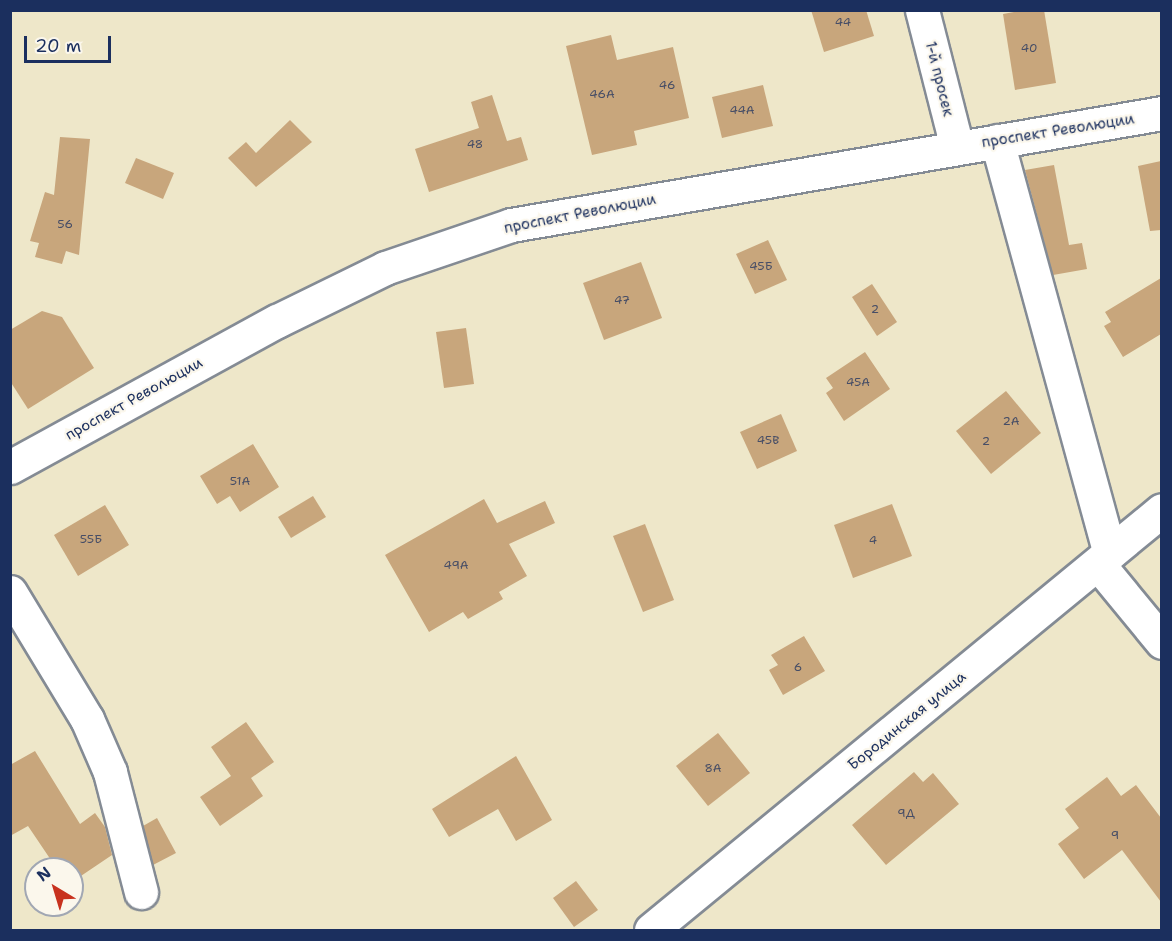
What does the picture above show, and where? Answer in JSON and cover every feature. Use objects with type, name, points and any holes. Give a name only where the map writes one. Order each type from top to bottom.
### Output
[{"type":"street","name":"1-й просек","points":[[922,10],[957,147]]},
{"type":"street","name":"проспект Революции","points":[[10,467],[277,321],[352,284],[385,268],[500,229],[1161,113]]},
{"type":"street","points":[[997,141],[1104,558],[1161,642]]},
{"type":"street","name":"Бородинская улица","points":[[651,930],[1161,510]]},
{"type":"street","points":[[10,592],[87,719],[110,772],[141,892]]},
{"type":"building","points":[[811,10],[866,10],[874,36],[824,52]]},
{"type":"building","points":[[1025,10],[1044,10],[1056,83],[1015,90],[1003,14]]},
{"type":"building","points":[[611,35],[617,60],[673,47],[689,118],[634,131],[637,145],[592,155],[566,46]]},
{"type":"building","points":[[763,85],[773,126],[722,138],[712,97]]},
{"type":"building","points":[[492,95],[507,141],[521,137],[528,160],[429,192],[415,149],[479,128],[471,102]]},
{"type":"building","points":[[290,120],[312,142],[256,187],[228,158],[246,142],[256,153]]},
{"type":"building","points":[[60,137],[90,139],[79,255],[66,251],[62,264],[35,257],[39,243],[30,241],[45,192],[54,195]]},
{"type":"building","points":[[136,158],[174,173],[163,199],[125,183]]},
{"type":"building","points":[[1161,161],[1161,230],[1150,231],[1138,166]]},
{"type":"building","points":[[1054,165],[1069,245],[1082,243],[1087,269],[1053,275],[1025,170]]},
{"type":"building","points":[[768,240],[787,280],[755,294],[736,254]]},
{"type":"building","points":[[641,262],[662,318],[604,340],[583,283]]},
{"type":"building","points":[[1161,278],[1161,334],[1123,357],[1104,326],[1111,322],[1105,312]]},
{"type":"building","points":[[872,284],[897,322],[877,336],[852,297]]},
{"type":"building","points":[[42,311],[62,317],[94,368],[28,409],[10,381],[10,330]]},
{"type":"building","points":[[466,328],[474,384],[444,388],[436,332]]},
{"type":"building","points":[[865,352],[890,389],[844,421],[826,393],[833,388],[826,378]]},
{"type":"building","points":[[1006,391],[1041,433],[991,474],[956,431]]},
{"type":"building","points":[[781,414],[797,451],[757,469],[740,432]]},
{"type":"building","points":[[253,444],[279,487],[240,512],[230,496],[217,504],[200,476]]},
{"type":"building","points":[[313,496],[326,517],[291,538],[278,517]]},
{"type":"building","points":[[484,499],[497,523],[545,501],[555,523],[509,544],[527,576],[499,592],[503,599],[468,619],[463,612],[429,632],[385,555]]},
{"type":"building","points":[[892,504],[912,556],[853,578],[834,525]]},
{"type":"building","points":[[105,505],[129,545],[78,576],[54,535]]},
{"type":"building","points":[[645,524],[674,600],[643,612],[613,536]]},
{"type":"building","points":[[804,636],[825,671],[783,695],[769,670],[778,665],[771,655]]},
{"type":"building","points":[[246,722],[274,762],[251,778],[263,796],[220,826],[200,797],[231,776],[211,747]]},
{"type":"building","points":[[718,733],[750,773],[708,806],[676,766]]},
{"type":"building","points":[[35,751],[80,824],[95,813],[105,827],[112,855],[84,874],[84,857],[49,857],[28,826],[10,836],[10,765]]},
{"type":"building","points":[[516,756],[552,820],[516,841],[498,809],[449,837],[432,809]]},
{"type":"building","points":[[914,772],[923,782],[933,773],[959,804],[886,865],[852,825]]},
{"type":"building","points":[[1107,777],[1121,796],[1136,785],[1161,818],[1161,902],[1122,850],[1084,879],[1058,844],[1079,828],[1065,809]]},
{"type":"building","points":[[157,818],[176,853],[153,865],[143,826]]},
{"type":"building","points":[[576,881],[598,910],[574,927],[553,898]]}]
